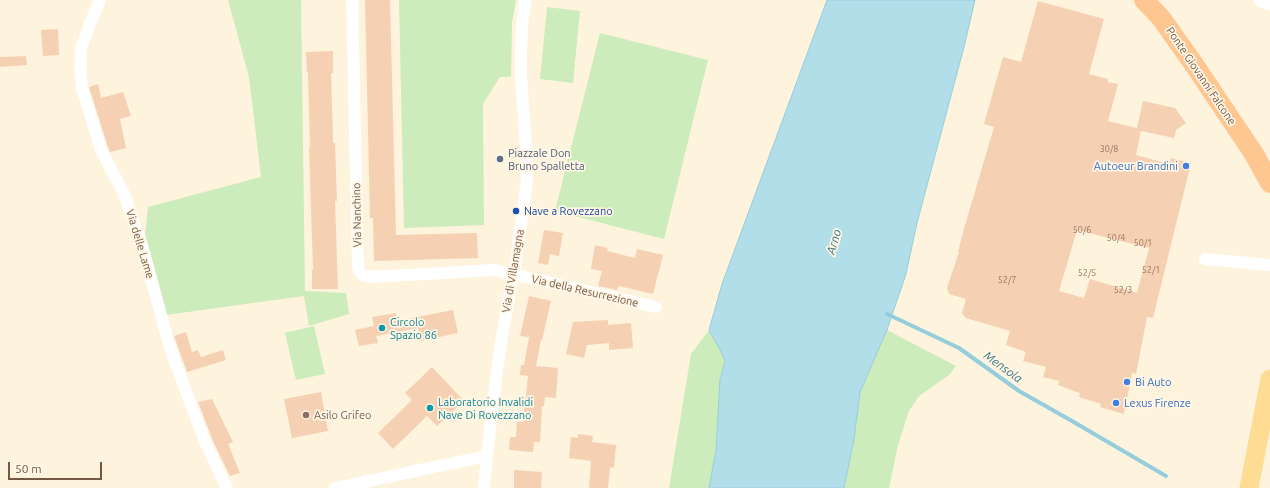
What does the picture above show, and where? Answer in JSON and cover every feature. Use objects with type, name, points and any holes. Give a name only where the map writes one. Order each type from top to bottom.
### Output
[{"type":"highway","name":"Ponte Giovanni Falcone","points":[[1144,0],[1161,18],[1193,63],[1254,154],[1270,183]]},
{"type":"highway","name":"Ponte Giovanni Falcone","points":[[1254,154],[1270,168]]},
{"type":"main road","points":[[1249,488],[1270,379]]},
{"type":"street","name":"Via delle Lame","points":[[100,0],[81,48],[80,65],[82,88],[101,150],[125,196],[137,231],[175,362],[206,444],[227,488]]},
{"type":"street","name":"Via Nanchino","points":[[352,0],[359,271],[362,275],[367,277],[495,270],[514,274]]},
{"type":"street","points":[[1261,0],[1270,3]]},
{"type":"street","name":"Via di Villamagna","points":[[484,488],[501,344],[514,274],[523,213],[526,180],[526,149],[521,75],[522,25],[525,2]]},
{"type":"street","points":[[1205,259],[1270,266]]},
{"type":"street","name":"Via della Resurrezione","points":[[514,274],[656,308]]},
{"type":"street","points":[[336,488],[374,484],[487,456]]},
{"type":"green space","points":[[228,0],[301,0],[305,291],[346,293],[349,314],[309,326],[304,296],[166,315],[145,236],[148,207],[261,177],[249,77]]},
{"type":"green space","points":[[399,0],[516,0],[512,23],[511,77],[500,77],[483,104],[484,225],[404,228]]},
{"type":"green space","points":[[547,7],[580,11],[573,83],[540,79]]},
{"type":"green space","points":[[600,33],[708,60],[664,239],[555,211]]},
{"type":"green space","points":[[314,326],[325,374],[296,380],[285,333]]},
{"type":"green space","points":[[709,330],[725,361],[720,380],[716,450],[709,488],[669,488],[691,354]]},
{"type":"green space","points":[[887,330],[956,366],[949,375],[919,396],[909,411],[898,445],[889,488],[844,488],[854,439],[860,392]]},
{"type":"water","name":"Arno","points":[[827,0],[975,0],[917,223],[906,274],[887,330],[860,392],[854,439],[844,488],[709,488],[716,450],[720,380],[725,361],[709,330],[722,284]]},
{"type":"building","points":[[365,0],[390,0],[396,235],[477,233],[478,258],[374,261],[373,218],[370,218]]},
{"type":"building","points":[[1038,1],[1104,19],[1089,74],[1108,79],[1108,82],[1118,84],[1108,121],[1137,128],[1143,101],[1175,108],[1186,123],[1176,130],[1174,138],[1141,131],[1136,155],[1169,164],[1171,158],[1191,163],[1153,318],[1147,317],[1136,374],[1132,373],[1124,414],[1100,407],[1101,404],[1079,397],[1080,393],[1058,385],[1059,381],[1043,377],[1046,367],[1023,361],[1026,352],[1006,345],[1010,331],[966,318],[962,313],[966,299],[949,294],[947,288],[959,252],[964,229],[994,127],[984,124],[1003,57],[1021,62]],"holes":[[[1077,230],[1149,248],[1137,293],[1090,279],[1084,298],[1059,291]]]},
{"type":"building","points":[[58,29],[59,55],[43,56],[41,30]]},
{"type":"building","points":[[333,51],[333,73],[331,73],[333,143],[335,143],[337,201],[335,201],[338,289],[312,289],[313,270],[310,147],[306,52]]},
{"type":"building","points":[[26,56],[27,65],[0,67],[0,57]]},
{"type":"building","points":[[98,84],[101,98],[123,92],[131,116],[120,119],[126,148],[110,152],[89,87]]},
{"type":"building","points":[[544,230],[563,233],[559,256],[550,254],[548,265],[538,263]]},
{"type":"building","points":[[595,245],[608,248],[607,251],[635,258],[637,249],[663,255],[653,294],[619,286],[617,290],[598,286],[602,271],[591,269]]},
{"type":"building","points":[[529,296],[551,301],[536,366],[558,368],[556,398],[545,397],[544,406],[542,406],[540,442],[534,442],[533,452],[509,450],[510,437],[516,437],[517,422],[523,422],[528,376],[520,375],[521,365],[524,365],[529,337],[520,336]]},
{"type":"building","points":[[453,310],[458,333],[420,341],[418,328],[376,336],[378,343],[359,346],[355,330],[374,326],[372,317],[396,313],[397,321]]},
{"type":"building","points":[[608,320],[608,325],[631,323],[633,348],[609,350],[609,343],[587,345],[584,358],[566,354],[573,322]]},
{"type":"building","points":[[186,332],[192,352],[198,350],[201,357],[223,350],[226,360],[187,372],[174,336]]},
{"type":"building","name":"Laboratorio Invalidi Nave Di Rovezzano","points":[[432,367],[464,401],[437,426],[427,416],[393,449],[378,433],[412,400],[405,393]]},
{"type":"building","name":"Asilo Grifeo","points":[[321,392],[328,431],[292,438],[284,399]]},
{"type":"building","points":[[212,399],[233,442],[228,444],[240,473],[230,476],[213,441],[198,402]]},
{"type":"building","points":[[578,434],[593,436],[592,442],[616,445],[614,468],[610,467],[608,488],[589,488],[591,461],[569,458],[571,437],[578,438]]},
{"type":"building","points":[[514,470],[542,472],[541,488],[514,488]]},
{"type":"waterway","name":"Mensola","points":[[887,314],[959,348],[1019,391],[1166,476]]},
{"type":"place","name":"Piazzale Don Bruno Spalletta","points":[[500,159]]},
{"type":"place","name":"Autoeur Brandini","points":[[1186,166]]},
{"type":"place","name":"Nave a Rovezzano","points":[[516,211]]},
{"type":"place","name":"Circolo Spazio 86","points":[[382,328]]},
{"type":"place","name":"Bi Auto","points":[[1127,382]]},
{"type":"place","name":"Lexus Firenze","points":[[1116,403]]},
{"type":"place","name":"Laboratorio Invalidi Nave Di Rovezzano","points":[[430,408]]},
{"type":"place","name":"Asilo Grifeo","points":[[306,415]]}]
